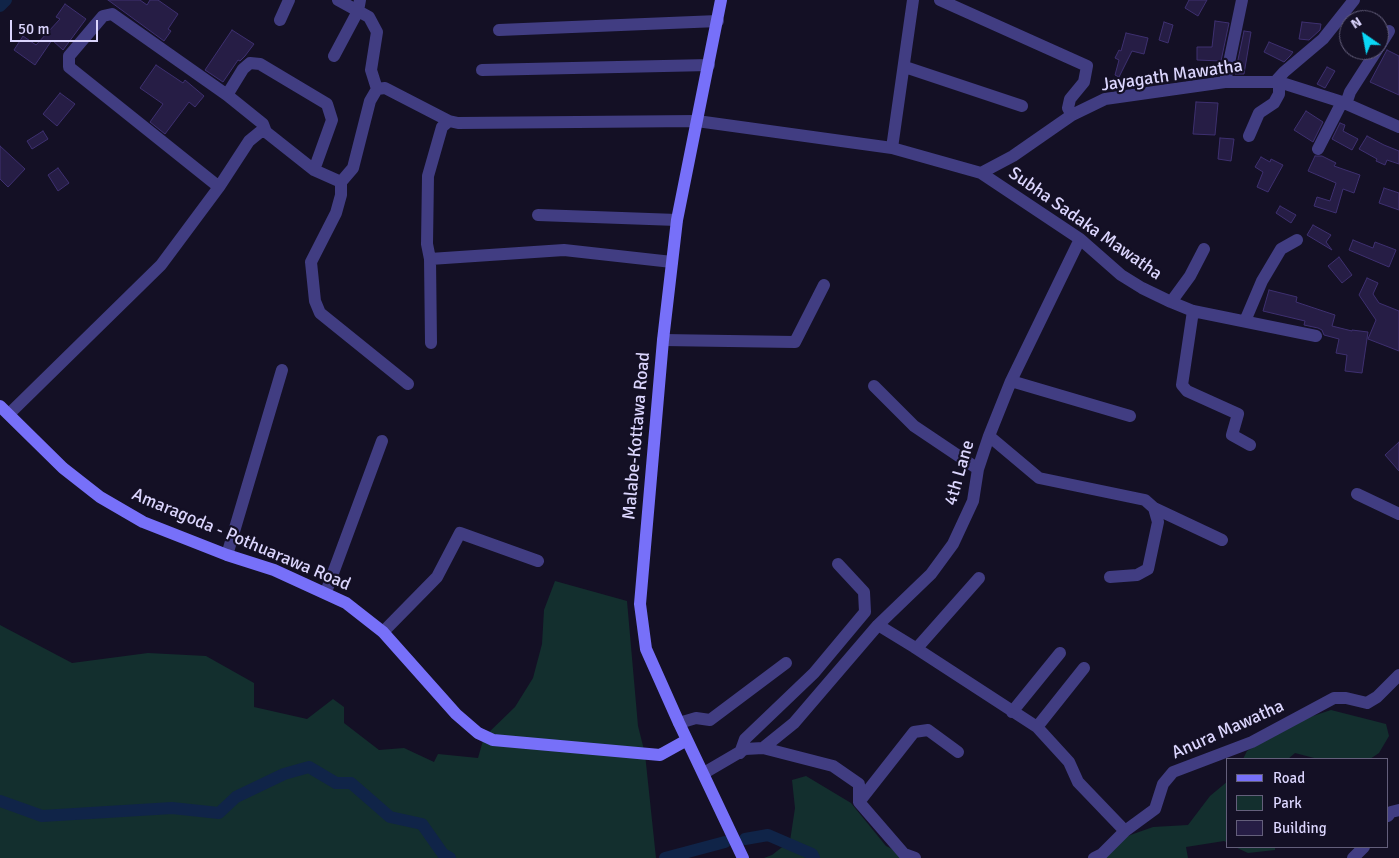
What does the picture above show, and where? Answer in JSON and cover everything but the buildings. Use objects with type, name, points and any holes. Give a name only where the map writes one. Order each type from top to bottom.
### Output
[{"type":"main road","name":"Malabe-Kottawa Road","points":[[721,0],[677,220],[663,340],[640,604],[646,648],[743,858]]},
{"type":"main road","name":"Amaragoda - Pothuarawa Road","points":[[5,409],[63,468],[100,497],[143,522],[227,555],[274,570],[326,592],[346,603],[383,632],[456,714],[478,733],[493,740],[660,755],[687,740]]},
{"type":"street","points":[[280,20],[289,0]]},
{"type":"street","points":[[338,0],[359,5],[377,32],[371,70],[377,89],[370,101],[353,168],[341,182],[341,195],[336,213],[311,262],[314,301],[320,313],[408,384]]},
{"type":"street","points":[[892,148],[913,0]]},
{"type":"street","points":[[940,0],[1087,66],[1084,82],[1070,99],[1068,108],[1072,115]]},
{"type":"street","points":[[1225,82],[1242,0]]},
{"type":"street","points":[[1249,136],[1259,113],[1274,103],[1279,94],[1277,82],[1284,72],[1323,39],[1349,2]]},
{"type":"street","points":[[334,56],[359,5]]},
{"type":"street","points":[[219,187],[75,74],[69,67],[69,56],[103,16],[112,14],[227,95],[263,124],[266,132],[314,170],[341,182]]},
{"type":"street","points":[[499,30],[718,21]]},
{"type":"street","points":[[1318,149],[1371,60]]},
{"type":"street","points":[[227,95],[243,69],[250,64],[260,64],[327,104],[332,120],[314,170]]},
{"type":"street","points":[[482,70],[709,65]]},
{"type":"street","points":[[905,67],[1022,106]]},
{"type":"street","name":"Jayagath Mawatha","points":[[981,174],[1013,156],[1072,115],[1105,99],[1225,82],[1277,82],[1344,103],[1399,127]]},
{"type":"street","points":[[377,89],[384,88],[458,124],[697,121],[892,148],[981,174]]},
{"type":"street","points":[[431,342],[430,259],[427,244],[428,176],[442,127],[449,121]]},
{"type":"street","points":[[5,409],[161,265],[219,187],[250,141],[260,132],[266,132]]},
{"type":"street","name":"Subha Sadaka Mawatha","points":[[981,174],[1080,239],[1121,275],[1142,288],[1193,311],[1316,336]]},
{"type":"street","points":[[538,215],[677,220]]},
{"type":"street","name":"4th Lane","points":[[763,748],[794,723],[878,625],[931,574],[953,544],[973,501],[978,469],[1011,381],[1080,239]]},
{"type":"street","points":[[1245,321],[1262,281],[1281,248],[1297,240]]},
{"type":"street","points":[[430,259],[564,250],[672,262]]},
{"type":"street","points":[[1171,302],[1190,276],[1204,250]]},
{"type":"street","points":[[663,340],[795,342],[824,285]]},
{"type":"street","points":[[1193,311],[1182,384],[1187,391],[1238,414],[1232,435],[1250,445]]},
{"type":"street","points":[[227,555],[282,370]]},
{"type":"street","points":[[1011,381],[1130,416]]},
{"type":"street","points":[[874,386],[914,426],[978,469]]},
{"type":"street","points":[[989,436],[1039,478],[1145,500],[1154,508],[1222,540]]},
{"type":"street","points":[[326,592],[382,441]]},
{"type":"street","points":[[1356,494],[1399,514]]},
{"type":"street","points":[[1110,577],[1137,574],[1148,569],[1158,522],[1154,508]]},
{"type":"street","points":[[383,632],[437,577],[460,533],[538,561]]},
{"type":"street","points":[[740,753],[745,739],[814,673],[865,612],[864,592],[838,564]]},
{"type":"street","points":[[916,648],[979,578]]},
{"type":"street","points":[[878,625],[1037,727],[1069,762],[1078,782],[1125,831]]},
{"type":"street","points":[[1012,712],[1060,654]]},
{"type":"street","points":[[679,723],[696,718],[710,720],[786,663]]},
{"type":"street","points":[[1037,727],[1084,668]]},
{"type":"street","name":"Anura Mawatha","points":[[1094,858],[1102,854],[1125,831],[1155,809],[1163,784],[1173,772],[1252,742],[1334,698],[1346,698],[1367,703],[1377,698],[1399,675]]},
{"type":"street","points":[[859,802],[914,732],[928,730],[958,752]]},
{"type":"street","points":[[704,773],[745,749],[763,748],[833,766],[859,784],[859,802],[904,854],[915,858]]},
{"type":"street","points":[[1353,858],[1363,848]]},
{"type":"green space","points":[[555,581],[627,601],[638,726],[645,754],[656,858],[0,858],[0,625],[72,663],[148,653],[206,656],[254,683],[254,707],[307,719],[333,699],[344,707],[344,723],[379,750],[404,748],[434,762],[438,754],[478,758],[484,737],[515,707],[533,678],[542,644],[544,610]]},
{"type":"green space","points":[[1331,710],[1386,724],[1389,736],[1379,753],[1372,758],[1314,758],[1295,753],[1289,758],[1244,758],[1247,751],[1295,722]]},
{"type":"green space","points":[[806,776],[851,803],[886,846],[910,858],[764,858],[772,855],[790,841],[795,808],[792,780]]},
{"type":"green space","points":[[1226,783],[1226,842],[1186,847],[1188,858],[1102,858],[1122,838],[1153,827],[1188,825],[1210,796]]},
{"type":"green space","points":[[1237,848],[1275,848],[1275,850],[1248,853]]},
{"type":"waterway","points":[[0,6],[6,0]]},
{"type":"waterway","points":[[0,801],[42,816],[172,808],[219,813],[236,797],[284,774],[309,767],[336,783],[351,783],[390,817],[422,824],[443,854],[450,858]]},
{"type":"waterway","points":[[745,839],[768,835],[812,854],[814,858]]},
{"type":"waterway","points":[[665,858],[725,842]]}]
